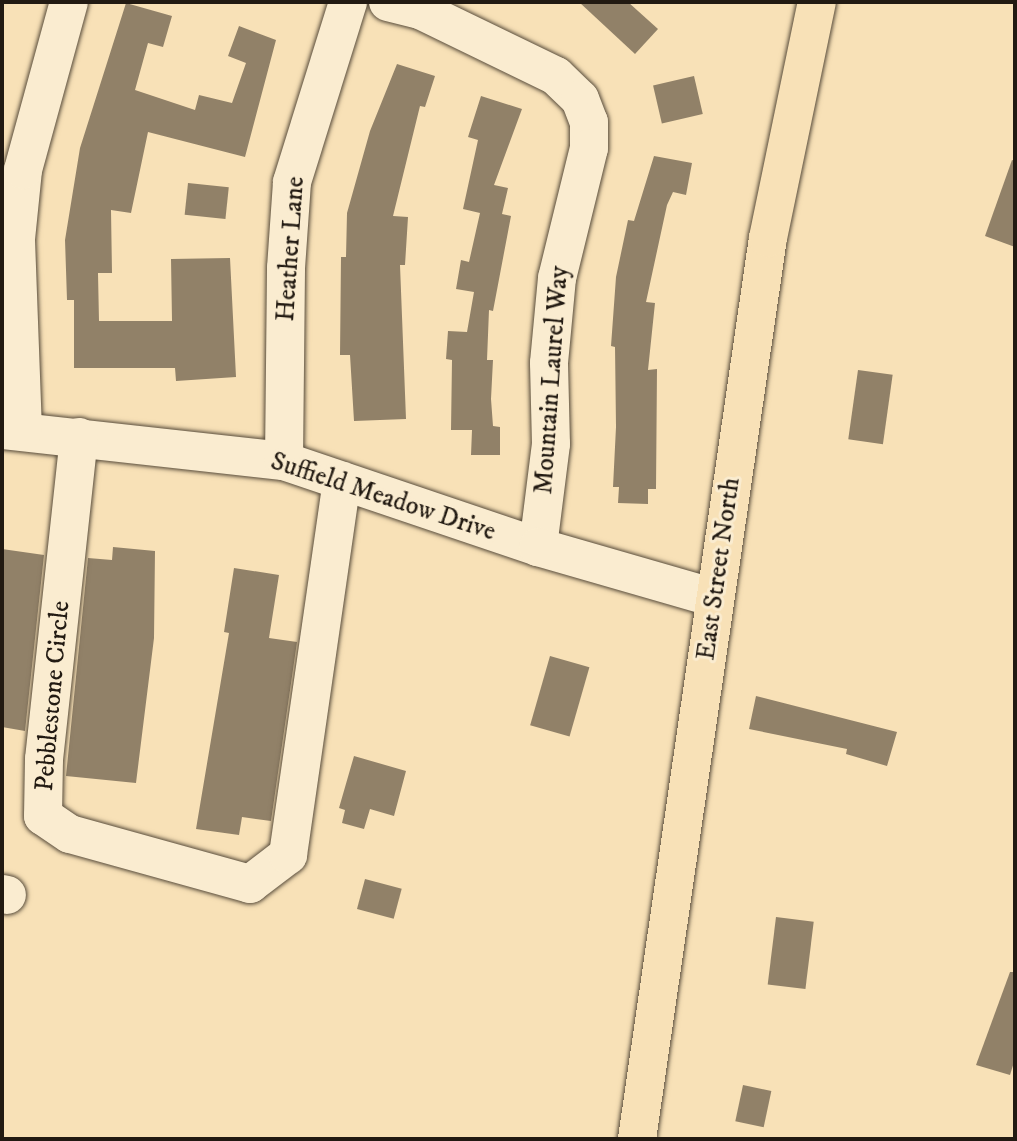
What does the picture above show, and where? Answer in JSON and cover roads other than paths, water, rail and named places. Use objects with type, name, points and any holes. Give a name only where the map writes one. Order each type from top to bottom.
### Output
[{"type":"main road","name":"East Street North","points":[[637,1139],[768,238],[817,2]]},
{"type":"street","points":[[12,431],[16,239],[23,170],[69,2]]},
{"type":"street","name":"Heather Lane","points":[[284,461],[286,268],[292,182],[348,2]]},
{"type":"street","name":"Mountain Laurel Way","points":[[388,2],[420,10],[556,76],[580,99],[589,122],[589,148],[556,278],[549,363],[551,444],[538,547]]},
{"type":"street","name":"Suffield Meadow Drive","points":[[12,431],[284,461],[538,547],[715,598]]},
{"type":"street","name":"Pebblestone Circle","points":[[79,437],[44,759],[43,816],[69,834],[250,884],[288,855],[342,481]]}]
